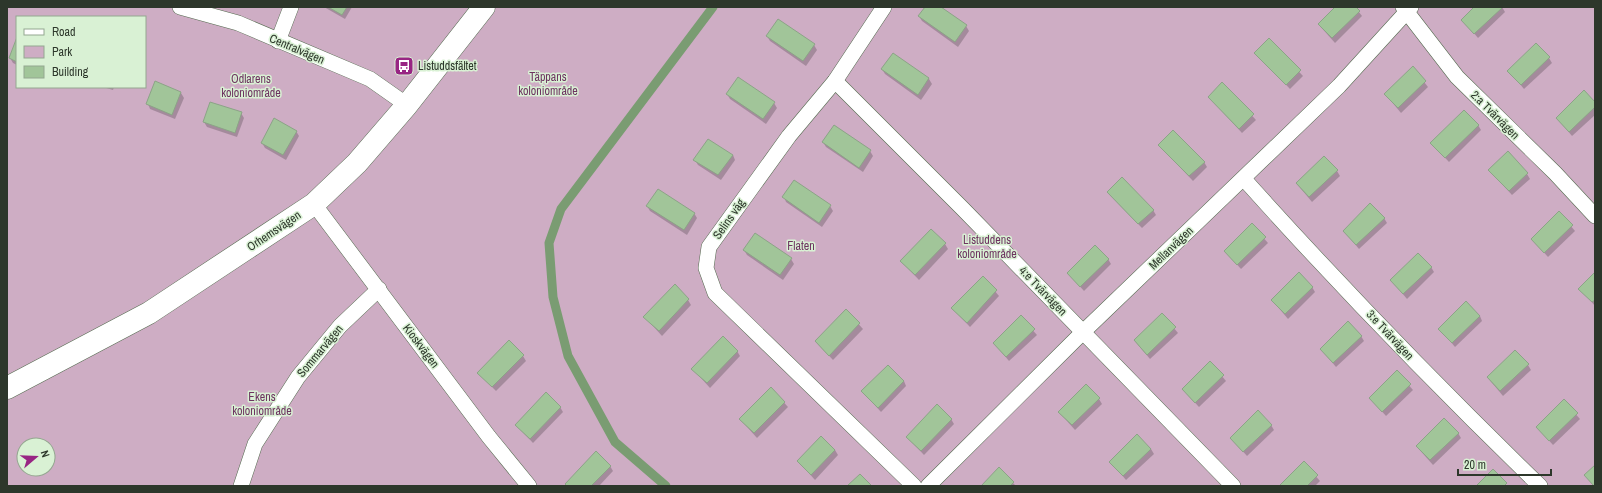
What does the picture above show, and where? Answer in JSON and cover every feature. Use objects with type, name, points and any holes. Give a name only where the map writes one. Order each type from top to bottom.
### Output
[{"type":"street","name":"Orhemsvägen","points":[[7,388],[149,312],[314,204],[357,163],[407,105],[484,7]]},
{"type":"lane","name":"Centralvägen","points":[[180,7],[238,23],[370,80],[407,105]]},
{"type":"lane","points":[[278,41],[291,7]]},
{"type":"lane","name":"Selins väg","points":[[884,7],[835,81],[789,136],[709,247],[706,268],[715,293],[914,486]]},
{"type":"lane","name":"Mellanvägen","points":[[928,486],[1083,332],[1244,179],[1339,86],[1407,8]]},
{"type":"lane","name":"2:a Tvärvägen","points":[[1407,8],[1457,77],[1555,173],[1595,216]]},
{"type":"lane","name":"4:e Tvärvägen","points":[[835,81],[1233,486]]},
{"type":"lane","name":"3:e Tvärvägen","points":[[1244,179],[1292,233],[1445,394],[1540,486]]},
{"type":"lane","name":"Kioskvägen","points":[[314,204],[489,437],[529,486]]},
{"type":"lane","name":"Sommarvägen","points":[[241,486],[255,444],[298,377],[340,326],[379,289]]},
{"type":"green space","name":"Flaten","points":[[7,7],[1595,7],[1595,486],[7,486]]},
{"type":"building","points":[[328,7],[347,7],[342,15]]},
{"type":"building","points":[[925,7],[941,7],[967,25],[955,42],[918,16]]},
{"type":"building","points":[[1335,7],[1356,7],[1360,11],[1332,38],[1318,24]]},
{"type":"building","points":[[1474,7],[1503,7],[1474,34],[1461,20]]},
{"type":"building","points":[[778,19],[815,44],[803,61],[766,36]]},
{"type":"building","points":[[1269,38],[1301,70],[1286,85],[1254,53]]},
{"type":"building","points":[[16,40],[16,62],[9,58]]},
{"type":"building","points":[[1536,43],[1550,57],[1521,85],[1507,71]]},
{"type":"building","points":[[893,53],[929,78],[918,95],[881,69]]},
{"type":"building","points":[[1413,66],[1426,81],[1398,108],[1384,94]]},
{"type":"building","points":[[738,77],[775,102],[763,119],[726,94]]},
{"type":"building","points":[[155,81],[181,92],[172,115],[146,104]]},
{"type":"building","points":[[1222,82],[1254,114],[1239,129],[1208,97]]},
{"type":"building","points":[[1584,90],[1595,102],[1595,107],[1569,132],[1556,118]]},
{"type":"building","points":[[210,102],[242,112],[235,133],[203,122]]},
{"type":"building","points":[[1464,110],[1479,125],[1445,158],[1430,143]]},
{"type":"building","points":[[274,118],[297,131],[283,155],[261,143]]},
{"type":"building","points":[[834,125],[871,150],[859,168],[822,142]]},
{"type":"building","points":[[1173,130],[1205,162],[1189,176],[1158,145]]},
{"type":"building","points":[[708,139],[733,155],[718,175],[693,160]]},
{"type":"building","points":[[1508,151],[1528,173],[1509,191],[1488,170]]},
{"type":"building","points":[[1324,156],[1338,170],[1309,197],[1296,183]]},
{"type":"building","points":[[1122,177],[1154,210],[1138,224],[1107,192]]},
{"type":"building","points":[[794,180],[831,205],[819,223],[782,197]]},
{"type":"building","points":[[658,189],[695,213],[684,230],[646,206]]},
{"type":"building","points":[[1370,203],[1385,218],[1356,245],[1343,231]]},
{"type":"building","points":[[1559,211],[1573,225],[1544,253],[1531,239]]},
{"type":"building","points":[[1252,223],[1266,237],[1237,265],[1224,251]]},
{"type":"building","points":[[931,229],[946,243],[915,275],[900,261]]},
{"type":"building","points":[[755,233],[792,258],[780,275],[743,250]]},
{"type":"building","points":[[1095,245],[1109,259],[1080,287],[1067,273]]},
{"type":"building","points":[[1418,253],[1432,267],[1403,294],[1390,280]]},
{"type":"building","points":[[1299,272],[1313,287],[1285,314],[1271,300]]},
{"type":"building","points":[[1595,272],[1595,300],[1592,302],[1578,289]]},
{"type":"building","points":[[983,276],[997,290],[967,323],[951,308]]},
{"type":"building","points":[[675,284],[689,299],[659,331],[643,317]]},
{"type":"building","points":[[1466,301],[1480,316],[1452,343],[1438,329]]},
{"type":"building","points":[[846,309],[860,323],[829,356],[815,341]]},
{"type":"building","points":[[1162,313],[1176,327],[1147,355],[1134,340]]},
{"type":"building","points":[[1021,315],[1035,329],[1006,357],[993,343]]},
{"type":"building","points":[[1348,321],[1362,336],[1333,363],[1320,349]]},
{"type":"building","points":[[723,336],[738,351],[707,383],[691,369]]},
{"type":"building","points":[[509,340],[524,355],[492,387],[477,373]]},
{"type":"building","points":[[1515,350],[1529,364],[1500,391],[1487,377]]},
{"type":"building","points":[[1210,361],[1224,375],[1195,403],[1182,389]]},
{"type":"building","points":[[888,365],[904,381],[878,408],[861,391]]},
{"type":"building","points":[[1397,370],[1411,384],[1382,412],[1369,398]]},
{"type":"building","points":[[1086,384],[1100,398],[1072,425],[1058,412]]},
{"type":"building","points":[[771,387],[785,402],[754,433],[739,419]]},
{"type":"building","points":[[546,392],[561,407],[530,439],[515,425]]},
{"type":"building","points":[[1564,399],[1578,413],[1549,441],[1536,427]]},
{"type":"building","points":[[937,404],[952,419],[921,451],[906,437]]},
{"type":"building","points":[[1258,410],[1272,425],[1243,452],[1230,438]]},
{"type":"building","points":[[1444,418],[1459,433],[1430,460],[1416,446]]},
{"type":"building","points":[[1137,434],[1151,449],[1123,476],[1109,462]]},
{"type":"building","points":[[821,436],[835,450],[811,475],[797,461]]},
{"type":"building","points":[[596,451],[611,466],[591,486],[567,486],[565,484]]},
{"type":"building","points":[[1304,461],[1318,475],[1307,486],[1279,486]]},
{"type":"building","points":[[1595,465],[1595,486],[1594,486],[1584,475]]},
{"type":"building","points":[[999,467],[1014,482],[1010,486],[981,486]]},
{"type":"building","points":[[1493,469],[1507,483],[1504,486],[1476,486]]},
{"type":"building","points":[[860,474],[872,486],[847,486]]},
{"type":"waterway","points":[[666,486],[615,442],[568,356],[553,297],[549,243],[561,209],[713,7]]},
{"type":"place","name":"Listuddsfältet","points":[[404,66]]},
{"type":"park label","name":"Täppans koloniområde","points":[[548,84]]},
{"type":"park label","name":"Odlarens koloniområde","points":[[251,86]]},
{"type":"park label","name":"Listuddens koloniområde","points":[[987,247]]},
{"type":"park label","name":"Ekens koloniområde","points":[[262,404]]}]
